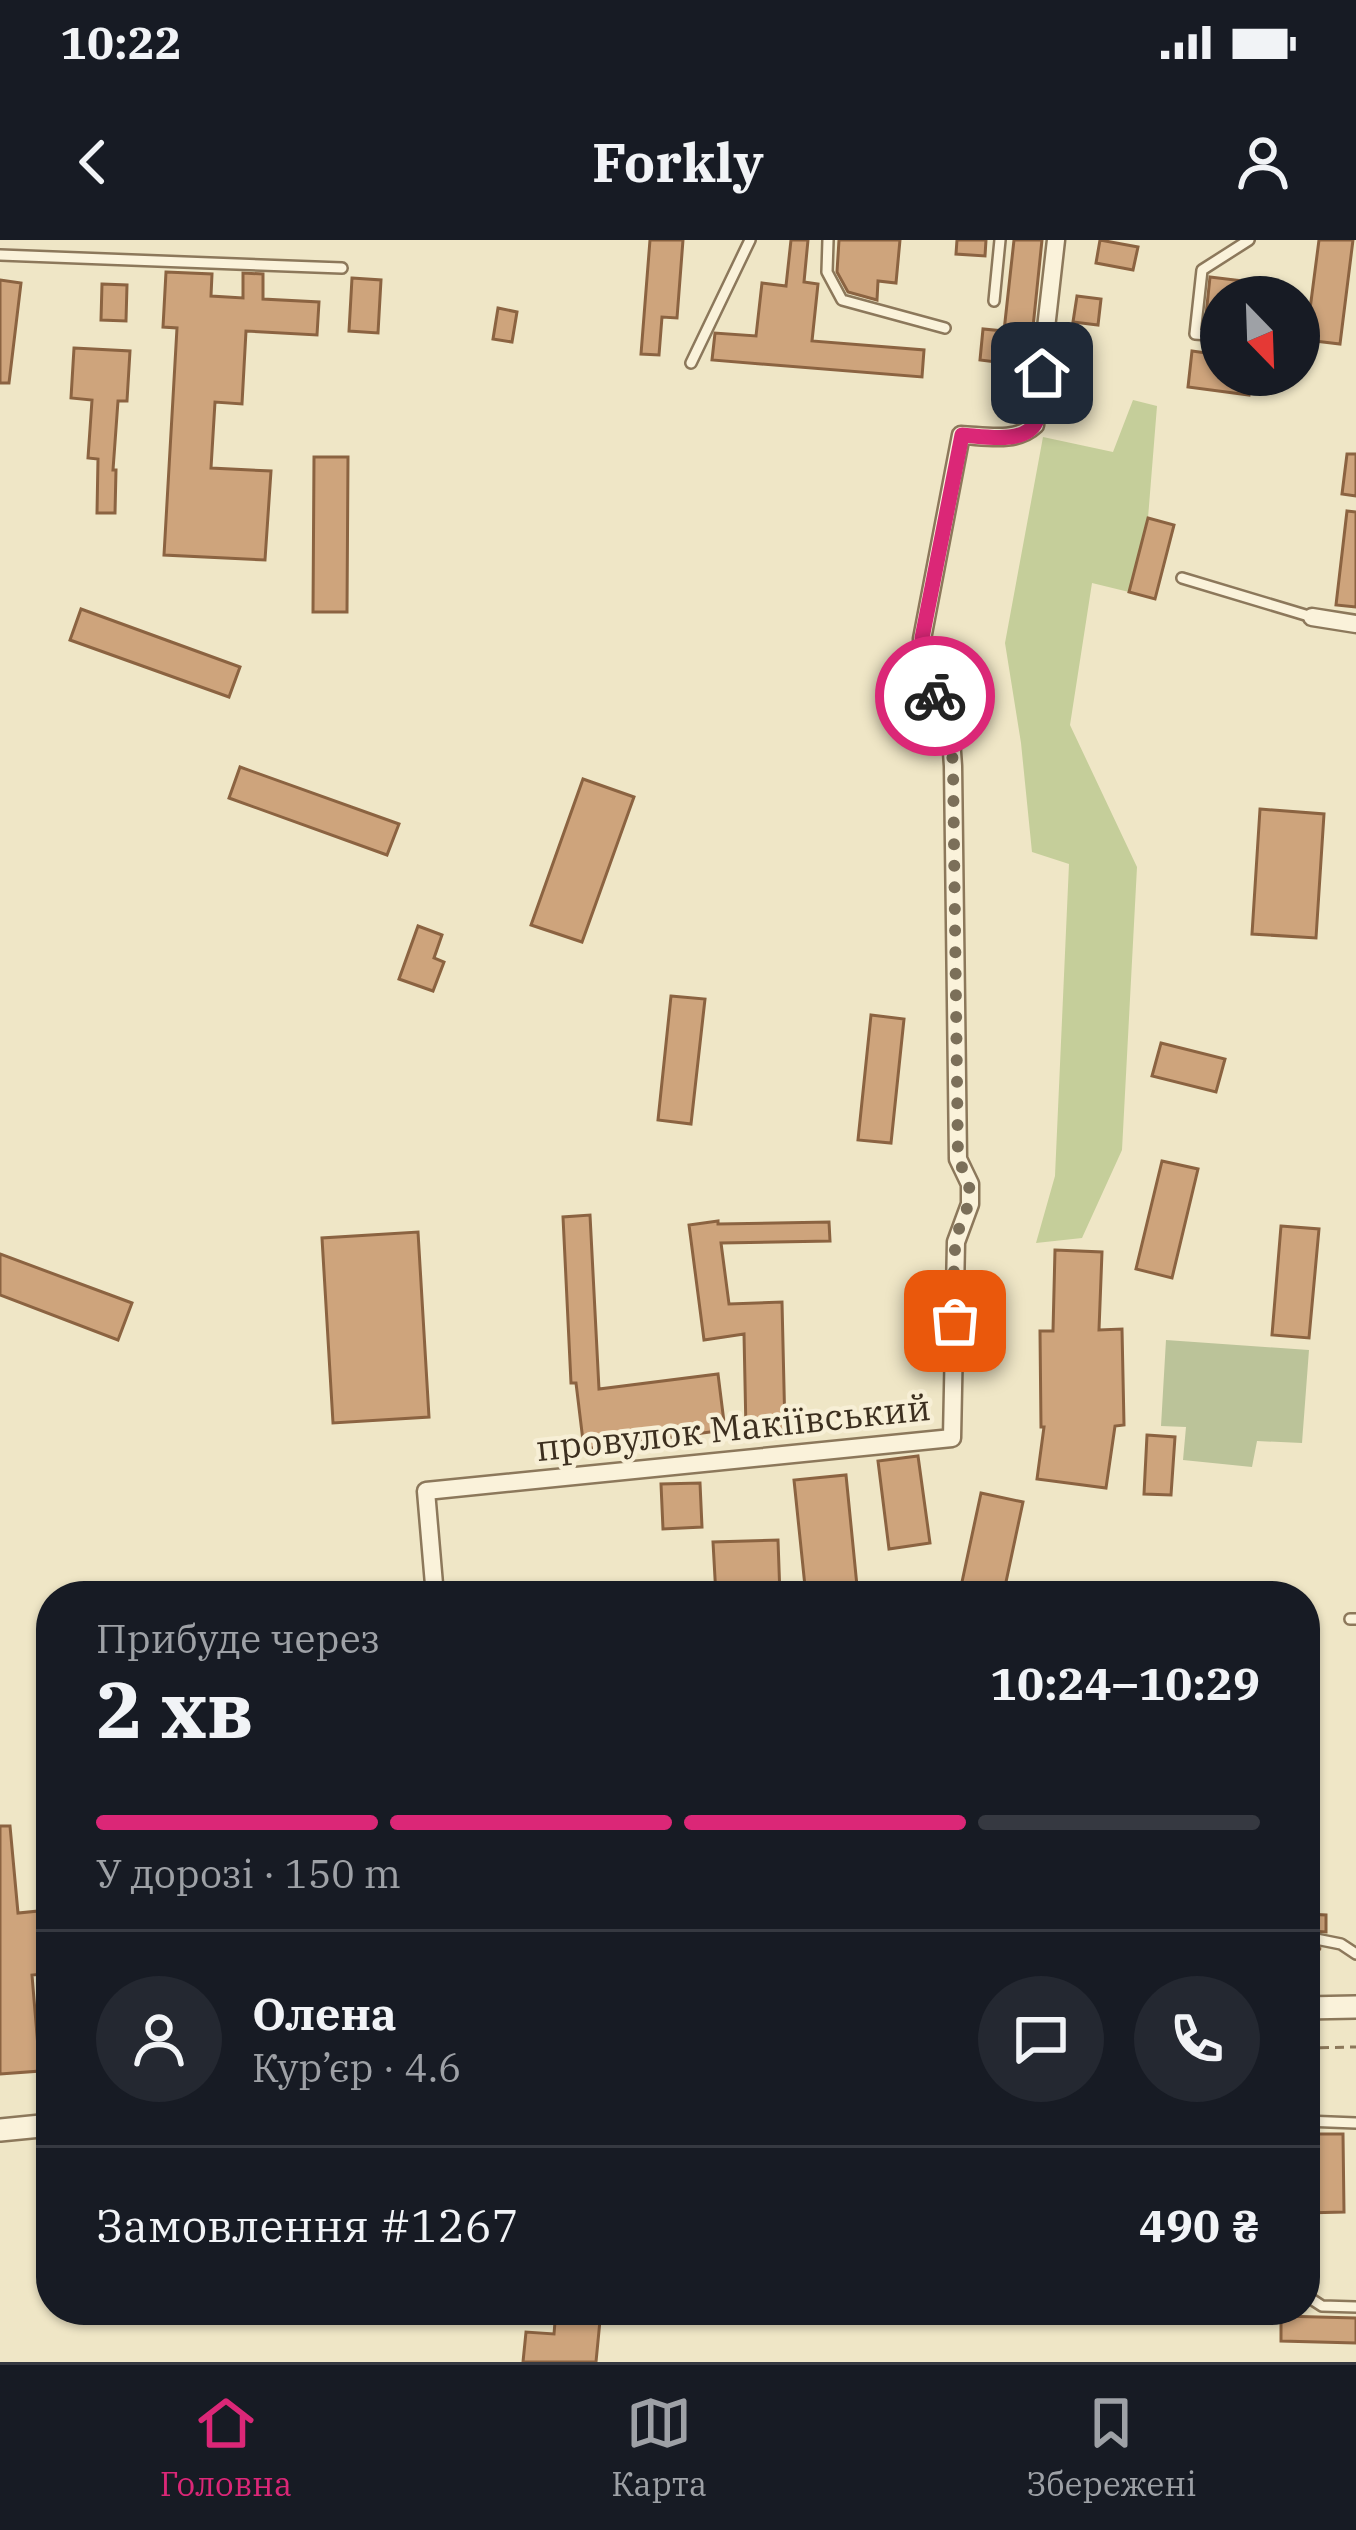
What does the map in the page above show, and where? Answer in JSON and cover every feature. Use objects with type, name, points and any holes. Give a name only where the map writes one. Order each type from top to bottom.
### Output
[{"type":"street","name":"провулок Макіївський","points":[[434,1581],[426,1491],[952,1438],[956,1242],[970,1204],[970,1184],[958,1159],[951,738],[928,677],[922,638],[962,435],[1015,437],[1035,425],[1056,240]]},
{"type":"street","points":[[1312,617],[1356,624]]},
{"type":"street","points":[[1320,2008],[1356,2007]]},
{"type":"street","points":[[0,2130],[36,2126]]},
{"type":"lane","points":[[692,363],[750,240]]},
{"type":"lane","points":[[828,240],[827,272],[842,300],[945,328]]},
{"type":"lane","points":[[994,301],[1000,240]]},
{"type":"lane","points":[[1201,276],[1202,270],[1249,240]]},
{"type":"lane","points":[[0,255],[343,268]]},
{"type":"lane","points":[[1200,288],[1195,334],[1200,334]]},
{"type":"lane","points":[[1182,578],[1312,617]]},
{"type":"lane","points":[[1320,1941],[1356,1954]]},
{"type":"lane","points":[[1320,2122],[1356,2123]]},
{"type":"lane","points":[[1320,2305],[1356,2307]]},
{"type":"path","points":[[1320,2048],[1356,2047]]},
{"type":"green space","points":[[1133,400],[1157,406],[1148,518],[1129,592],[1092,583],[1070,725],[1137,867],[1122,1150],[1082,1238],[1036,1243],[1055,1176],[1069,864],[1032,852],[1005,643],[1043,437],[1113,452]]},
{"type":"green space","points":[[1166,1340],[1309,1350],[1302,1443],[1257,1441],[1252,1467],[1183,1460],[1186,1427],[1161,1426]]},
{"type":"building","points":[[650,240],[683,240],[677,318],[662,317],[659,355],[641,354]]},
{"type":"building","points":[[791,240],[808,240],[804,282],[818,284],[812,341],[924,350],[922,377],[712,360],[715,333],[756,336],[762,283],[786,286]]},
{"type":"building","points":[[839,240],[900,240],[896,283],[878,281],[877,300],[848,292],[837,272]]},
{"type":"building","points":[[957,240],[986,240],[985,256],[956,254]]},
{"type":"building","points":[[1014,240],[1042,240],[1029,366],[980,360],[983,329],[1004,331]]},
{"type":"building","points":[[1100,240],[1138,247],[1133,270],[1096,263]]},
{"type":"building","points":[[1319,240],[1353,240],[1340,344],[1320,342],[1320,276],[1314,276]]},
{"type":"building","points":[[166,272],[212,274],[211,296],[243,298],[243,273],[263,274],[263,299],[319,302],[317,335],[246,331],[242,404],[215,402],[211,468],[271,471],[265,560],[164,555],[177,328],[163,327]]},
{"type":"building","points":[[352,278],[381,280],[378,333],[349,331]]},
{"type":"building","points":[[0,280],[21,283],[9,383],[0,383]]},
{"type":"building","points":[[102,284],[127,285],[126,321],[101,320]]},
{"type":"building","points":[[1077,296],[1101,299],[1098,325],[1073,322]]},
{"type":"building","points":[[498,308],[517,312],[512,342],[493,339]]},
{"type":"building","points":[[74,348],[130,351],[127,401],[118,401],[115,513],[97,513],[98,459],[88,458],[92,400],[71,398]]},
{"type":"building","points":[[1192,351],[1200,352],[1200,389],[1188,387]]},
{"type":"building","points":[[1347,454],[1356,454],[1356,496],[1342,494]]},
{"type":"building","points":[[314,457],[348,457],[347,612],[313,612]]},
{"type":"building","points":[[1347,511],[1356,512],[1356,607],[1336,605]]},
{"type":"building","points":[[1148,518],[1174,525],[1155,599],[1129,592]]},
{"type":"building","points":[[81,609],[240,667],[229,697],[70,640]]},
{"type":"building","points":[[240,767],[399,824],[387,855],[229,798]]},
{"type":"building","points":[[583,779],[634,797],[582,942],[531,925]]},
{"type":"building","points":[[1260,809],[1324,814],[1316,938],[1252,934]]},
{"type":"building","points":[[418,926],[442,935],[434,958],[444,962],[433,991],[399,979]]},
{"type":"building","points":[[671,996],[705,999],[691,1124],[658,1120]]},
{"type":"building","points":[[871,1015],[904,1019],[891,1143],[858,1140]]},
{"type":"building","points":[[1161,1043],[1225,1059],[1216,1092],[1152,1076]]},
{"type":"building","points":[[1162,1161],[1198,1169],[1172,1278],[1136,1269]]},
{"type":"building","points":[[590,1215],[599,1389],[718,1374],[725,1430],[584,1449],[576,1383],[571,1383],[563,1217]]},
{"type":"building","points":[[829,1222],[830,1241],[721,1243],[729,1304],[782,1302],[785,1430],[746,1431],[744,1334],[704,1340],[689,1225]]},
{"type":"building","points":[[1281,1226],[1319,1229],[1309,1338],[1272,1335]]},
{"type":"building","points":[[418,1232],[429,1417],[333,1423],[322,1238]]},
{"type":"building","points":[[1055,1250],[1102,1252],[1099,1330],[1122,1329],[1124,1425],[1115,1426],[1106,1488],[1037,1479],[1044,1427],[1040,1331],[1053,1331]]},
{"type":"building","points":[[0,1254],[132,1303],[118,1340],[0,1295]]},
{"type":"building","points":[[1147,1435],[1175,1437],[1171,1495],[1144,1494]]},
{"type":"building","points":[[918,1456],[930,1543],[889,1549],[878,1461]]},
{"type":"building","points":[[846,1475],[857,1581],[804,1581],[794,1480]]},
{"type":"building","points":[[700,1483],[702,1527],[663,1529],[661,1484]]},
{"type":"building","points":[[981,1493],[1023,1502],[1006,1581],[962,1581]]},
{"type":"building","points":[[778,1540],[779,1581],[715,1581],[713,1542]]},
{"type":"building","points":[[0,1826],[10,1826],[18,1913],[36,1911],[36,1975],[32,1975],[36,2071],[0,2074]]},
{"type":"building","points":[[1320,1915],[1326,1915],[1326,1932],[1320,1932]]},
{"type":"building","points":[[1320,2134],[1343,2134],[1344,2212],[1320,2213]]},
{"type":"building","points":[[1320,2317],[1356,2318],[1356,2343],[1281,2341],[1281,2325],[1320,2325]]},
{"type":"building","points":[[555,2325],[600,2325],[596,2362],[523,2362],[526,2332],[554,2334]]},
{"type":"way so far","points":[[935,696],[951,738],[958,1159],[970,1184],[970,1204],[956,1242],[955,1321]]},
{"type":"route","points":[[935,696],[922,638],[962,435],[1015,437],[1028,433],[1037,417],[1042,373]]}]
